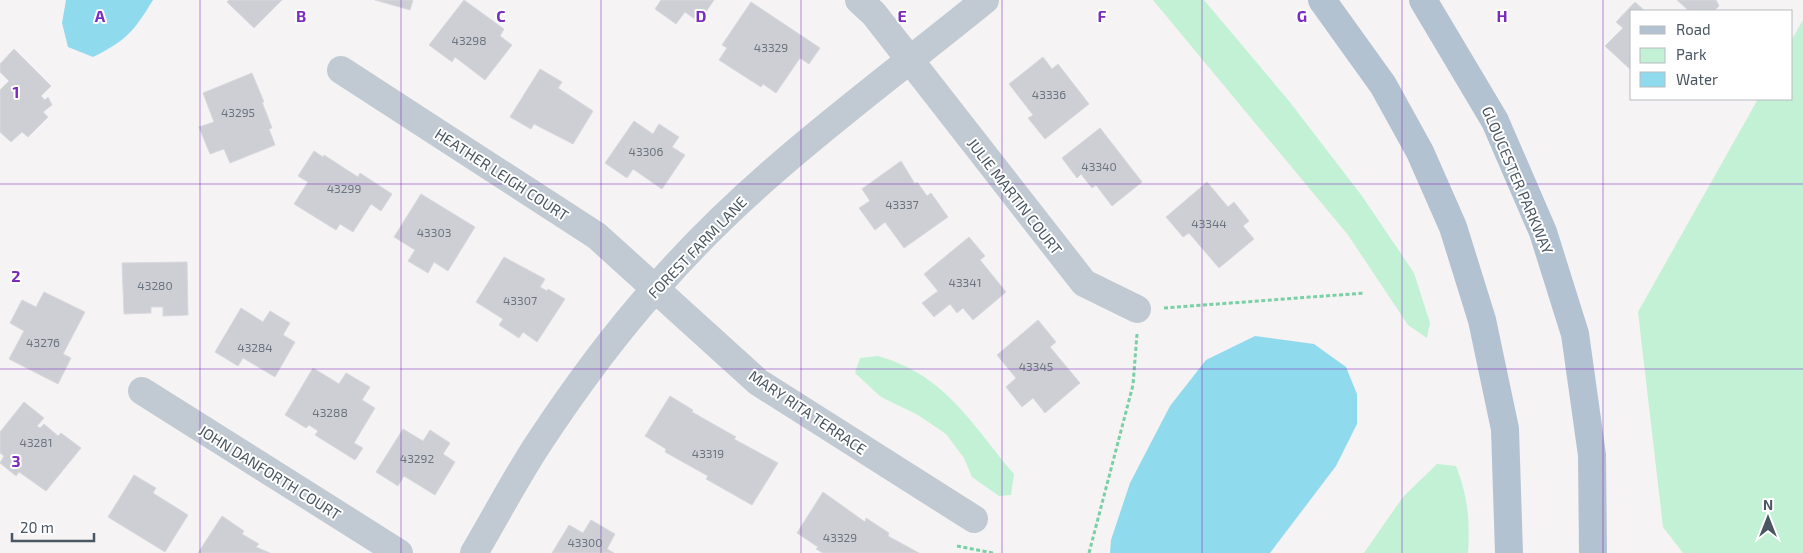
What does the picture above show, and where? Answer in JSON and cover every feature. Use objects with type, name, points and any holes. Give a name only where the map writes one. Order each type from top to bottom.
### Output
[{"type":"main road","points":[[1322,0],[1383,85],[1420,152],[1453,228],[1482,320],[1504,429],[1509,553]]},
{"type":"main road","name":"GLOUCESTER PARKWAY","points":[[1423,0],[1495,121],[1544,232],[1572,325],[1592,455],[1593,553]]},
{"type":"street","name":"JULIE MARTIN COURT","points":[[859,0],[874,14],[1084,283],[1137,309]]},
{"type":"street","name":"FOREST FARM LANE","points":[[474,553],[539,442],[594,363],[655,289],[762,181],[839,114],[910,61],[985,0]]},
{"type":"street","name":"HEATHER LEIGH COURT","points":[[341,70],[597,236],[655,289]]},
{"type":"street","name":"MARY RITA TERRACE","points":[[655,289],[758,382],[974,519]]},
{"type":"street","name":"JOHN DANFORTH COURT","points":[[142,391],[399,553]]},
{"type":"path","points":[[1089,553],[1133,385],[1137,309],[1365,293]]},
{"type":"path","points":[[957,546],[993,553]]},
{"type":"green space","points":[[1153,0],[1204,0],[1289,101],[1362,196],[1414,273],[1430,323],[1427,338],[1408,325],[1348,235]]},
{"type":"green space","points":[[1803,20],[1803,553],[1683,553],[1663,527],[1638,312],[1757,100],[1793,100],[1793,37]]},
{"type":"green space","points":[[878,356],[902,365],[922,376],[956,404],[1014,474],[1011,495],[999,496],[972,477],[964,458],[946,434],[918,415],[881,397],[855,373],[860,358]]},
{"type":"green space","points":[[1437,464],[1456,466],[1460,477],[1467,509],[1469,530],[1468,553],[1364,553],[1403,497]]},
{"type":"water","points":[[66,0],[153,0],[129,34],[93,57],[68,47],[62,23]]},
{"type":"water","points":[[1255,336],[1314,344],[1346,367],[1357,394],[1357,424],[1336,466],[1270,553],[1110,553],[1111,540],[1130,483],[1170,406],[1206,360]]},
{"type":"building","points":[[229,0],[282,0],[254,28],[227,2]]},
{"type":"building","points":[[375,0],[413,0],[410,10]]},
{"type":"building","points":[[464,0],[504,29],[500,36],[512,45],[485,80],[455,57],[452,62],[429,45]]},
{"type":"building","points":[[661,0],[714,0],[699,22],[685,12],[676,24],[655,9]]},
{"type":"building","points":[[1677,0],[1716,0],[1719,6],[1715,10],[1688,10]]},
{"type":"building","points":[[751,2],[820,48],[809,64],[800,58],[776,93],[763,84],[761,87],[719,60],[727,48],[722,45]]},
{"type":"building","points":[[1635,2],[1644,10],[1630,10],[1630,69],[1605,46],[1623,28],[1616,22]]},
{"type":"building","points":[[14,49],[51,86],[41,96],[45,100],[48,97],[52,105],[43,112],[48,117],[28,137],[22,132],[11,142],[0,132],[0,90],[9,81],[0,72],[0,64]]},
{"type":"building","points":[[1043,57],[1052,69],[1058,64],[1089,104],[1045,139],[1028,118],[1033,115],[1009,84]]},
{"type":"building","points":[[540,69],[562,82],[558,88],[593,111],[573,144],[534,124],[531,129],[510,117]]},
{"type":"building","points":[[252,73],[264,102],[262,102],[272,128],[269,129],[275,145],[230,163],[224,149],[210,154],[199,127],[214,122],[203,93]]},
{"type":"building","points":[[634,121],[653,134],[659,124],[679,137],[672,147],[685,155],[662,189],[633,169],[627,178],[605,163]]},
{"type":"building","points":[[1100,128],[1142,182],[1112,206],[1096,185],[1092,188],[1081,174],[1077,178],[1062,158]]},
{"type":"building","points":[[314,151],[323,157],[324,155],[358,177],[360,173],[392,194],[381,211],[371,204],[353,232],[340,224],[336,230],[294,204],[308,182],[298,176]]},
{"type":"building","points":[[901,161],[915,184],[917,182],[927,196],[931,193],[948,217],[904,248],[885,222],[875,230],[859,208],[870,201],[862,189]]},
{"type":"building","points":[[1207,182],[1228,207],[1234,202],[1249,221],[1243,226],[1254,239],[1219,268],[1189,233],[1183,237],[1166,217]]},
{"type":"building","points":[[421,194],[475,227],[448,271],[434,262],[428,273],[408,261],[415,250],[394,237]]},
{"type":"building","points":[[969,237],[985,256],[980,260],[1006,292],[973,320],[963,308],[957,313],[950,304],[934,317],[922,303],[938,291],[924,274]]},
{"type":"building","points":[[504,257],[545,279],[540,287],[547,291],[548,289],[565,299],[537,342],[523,332],[519,338],[499,325],[503,319],[476,302]]},
{"type":"building","points":[[187,262],[188,315],[163,316],[163,307],[151,307],[151,313],[124,314],[122,263]]},
{"type":"building","points":[[44,292],[85,312],[63,354],[71,358],[58,384],[9,359],[24,331],[10,323],[22,300],[36,307]]},
{"type":"building","points":[[241,308],[263,322],[270,311],[290,323],[283,335],[295,342],[275,377],[243,358],[238,366],[215,352]]},
{"type":"building","points":[[1038,320],[1056,342],[1050,347],[1080,383],[1045,413],[1033,398],[1022,407],[1006,387],[1016,378],[997,355]]},
{"type":"building","points":[[313,368],[339,384],[346,373],[370,387],[362,400],[375,408],[354,443],[363,448],[355,460],[315,435],[318,431],[309,425],[306,428],[285,415]]},
{"type":"building","points":[[670,396],[693,410],[692,412],[736,437],[734,439],[778,463],[752,505],[706,479],[708,476],[665,452],[666,449],[645,436]]},
{"type":"building","points":[[24,402],[44,418],[37,426],[40,428],[44,424],[58,436],[61,433],[81,448],[46,491],[19,472],[16,476],[0,463],[4,456],[0,453],[0,432]]},
{"type":"building","points":[[403,429],[423,441],[430,430],[450,443],[443,454],[455,462],[435,495],[404,476],[398,486],[376,472]]},
{"type":"building","points":[[134,475],[156,488],[153,493],[188,515],[165,552],[108,517]]},
{"type":"building","points":[[823,492],[865,522],[866,518],[889,533],[888,536],[919,553],[823,553],[816,549],[818,547],[797,533]]},
{"type":"building","points":[[222,516],[244,531],[242,534],[259,544],[256,547],[270,553],[198,553]]},
{"type":"building","points":[[591,520],[615,534],[607,549],[614,553],[552,553],[569,525],[583,533]]}]
